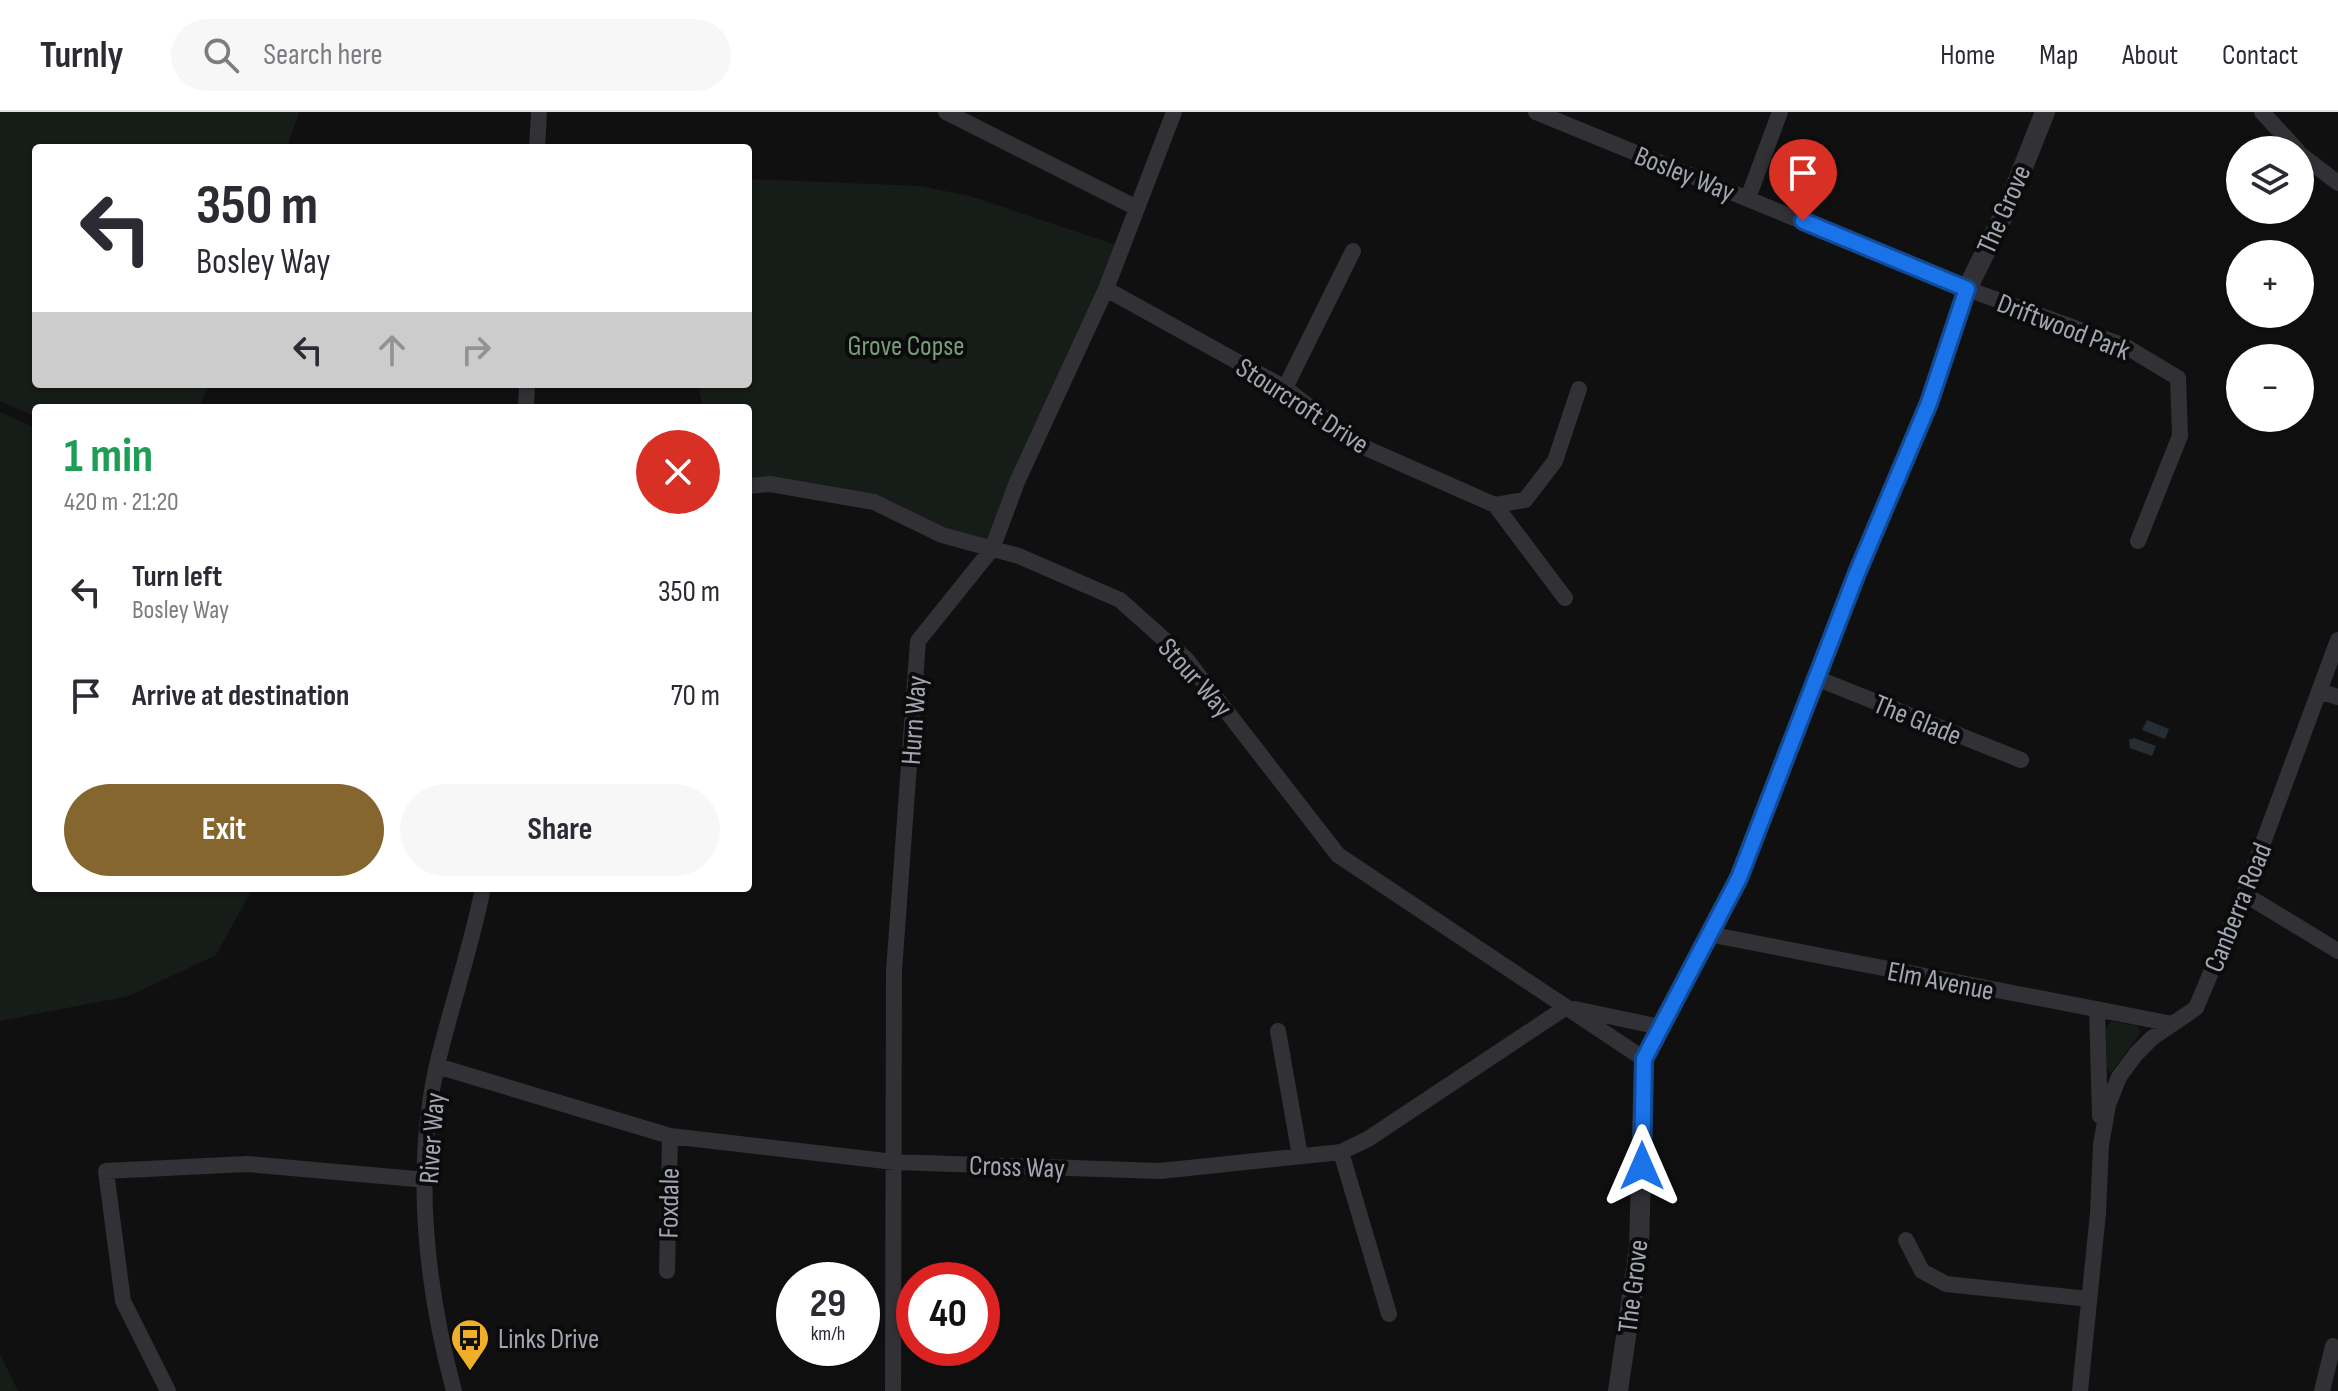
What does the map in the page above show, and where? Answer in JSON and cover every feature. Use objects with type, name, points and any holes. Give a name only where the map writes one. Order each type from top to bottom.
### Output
[{"type":"street","points":[[537,144],[539,112]]},
{"type":"street","points":[[946,112],[1137,208]]},
{"type":"street","name":"Hurn Way","points":[[893,1391],[894,971],[918,641],[992,549],[1017,482],[1106,289],[1174,112]]},
{"type":"street","name":"Bosley Way","points":[[1536,112],[1967,289]]},
{"type":"street","points":[[1748,198],[1780,112]]},
{"type":"street","name":"The Grove","points":[[1618,1391],[1639,1248],[1644,1059],[1739,878],[1816,678],[1929,403],[1967,289],[2006,210],[2045,112]]},
{"type":"street","points":[[2262,112],[2284,136]]},
{"type":"street","points":[[2314,164],[2338,183]]},
{"type":"street","points":[[1285,388],[1353,251]]},
{"type":"street","name":"Stourcroft Drive","points":[[1106,289],[1285,388],[1359,445],[1495,505]]},
{"type":"street","name":"Driftwood Park","points":[[1967,289],[2125,346],[2178,378],[2180,436],[2138,541]]},
{"type":"street","points":[[1565,598],[1495,505],[1525,500],[1555,461],[1579,389]]},
{"type":"street","name":"Stour Way","points":[[752,486],[770,484],[874,502],[942,535],[1019,556],[1120,600],[1186,659],[1338,855],[1644,1059]]},
{"type":"street","name":"Canberra Road","points":[[2080,1391],[2101,1145],[2108,1105],[2119,1077],[2152,1038],[2196,1008],[2244,894],[2338,640]]},
{"type":"street","name":"The Glade","points":[[1816,678],[2021,760]]},
{"type":"street","points":[[2319,691],[2338,697]]},
{"type":"street","name":"River Way","points":[[454,1391],[440,1341],[428,1258],[428,1121],[437,1066],[482,892]]},
{"type":"street","points":[[2244,894],[2338,951]]},
{"type":"street","name":"Elm Avenue","points":[[1708,934],[2173,1024]]},
{"type":"street","name":"Stour Way","points":[[1565,1008],[1660,1027]]},
{"type":"street","name":"Cross Way","points":[[437,1066],[670,1136],[894,1162],[1160,1171],[1341,1152],[1368,1139],[1565,1008]]},
{"type":"street","name":"Canberra Road","points":[[2097,1009],[2101,1145]]},
{"type":"street","points":[[1278,1031],[1300,1156]]},
{"type":"street","name":"Foxdale","points":[[667,1271],[670,1136]]},
{"type":"street","points":[[1341,1152],[1389,1314]]},
{"type":"street","points":[[168,1391],[123,1301],[106,1171],[247,1164],[427,1180]]},
{"type":"street","points":[[1906,1240],[1922,1271],[1946,1284],[2089,1299]]},
{"type":"street","points":[[2322,1391],[2333,1346]]},
{"type":"green space","points":[[0,112],[299,112],[288,144],[32,144],[32,388],[208,388],[201,404],[32,404],[32,415],[0,401]]},
{"type":"green space","name":"Grove Copse","points":[[752,179],[920,186],[970,196],[1122,247],[992,549],[874,502],[752,487],[752,404],[702,404],[699,388],[752,388]]},
{"type":"green space","points":[[0,412],[32,426],[32,892],[251,892],[216,955],[129,996],[0,1021]]},
{"type":"green space","points":[[2111,1021],[2138,1026],[2141,1032],[2111,1073],[2107,1069],[2106,1029]]},
{"type":"green space","points":[[0,1354],[18,1391],[0,1391]]},
{"type":"shaded area","points":[[2147,720],[2169,729],[2165,739],[2142,730]]},
{"type":"shaded area","points":[[2134,738],[2156,746],[2152,756],[2130,748],[2129,740]]},
{"type":"place","name":"Links Drive","points":[[470,1372]]},
{"type":"route","points":[[1642,1166],[1641,1080],[1644,1059],[1739,878],[1857,573],[1929,403],[1967,289],[1803,221]]}]
